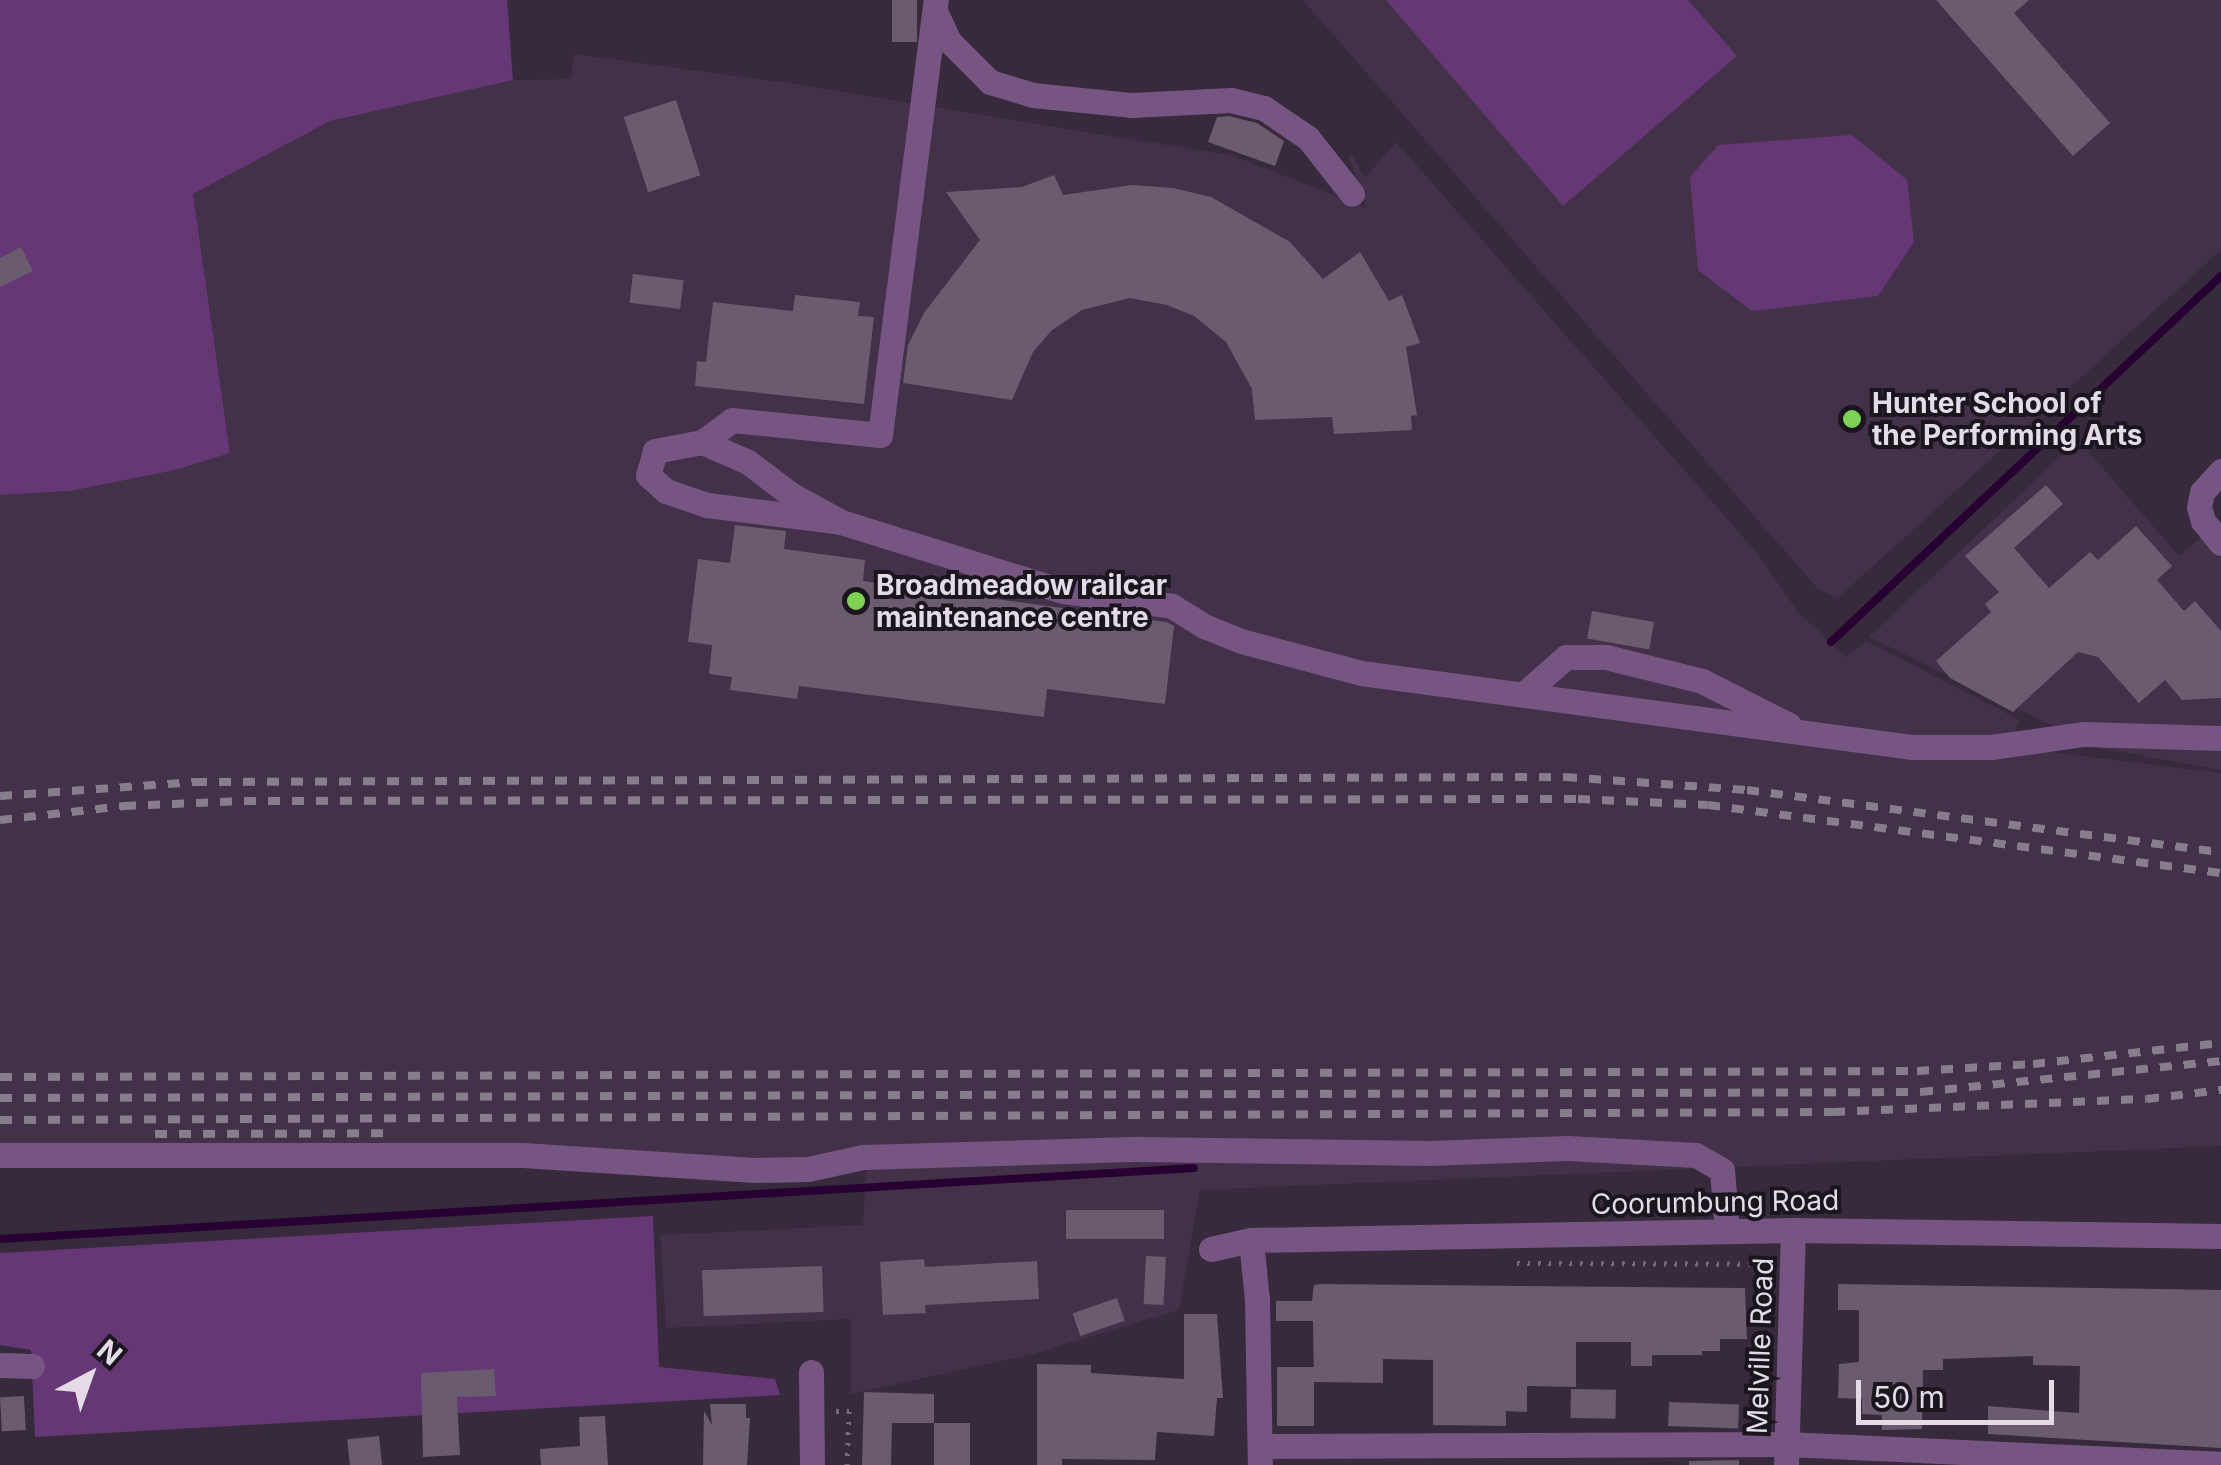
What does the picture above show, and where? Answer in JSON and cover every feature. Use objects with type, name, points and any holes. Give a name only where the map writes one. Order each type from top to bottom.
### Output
[{"type":"street","points":[[935,6],[948,41],[990,82],[1032,94],[1132,105],[1232,100],[1264,108],[1308,138],[1352,194]]},
{"type":"street","points":[[935,6],[880,435],[732,420],[702,442],[655,450],[648,476],[666,491],[708,504],[841,522],[1062,591],[1172,606],[1204,626],[1241,641],[1362,673],[1911,748],[1990,747],[2084,734],[2221,738]]},
{"type":"street","points":[[702,442],[748,462],[790,494],[841,522]]},
{"type":"street","points":[[2221,471],[2202,492],[2199,507],[2202,521],[2221,543]]},
{"type":"street","points":[[1524,694],[1566,656],[1606,657],[1702,681],[1802,732]]},
{"type":"street","points":[[0,1154],[523,1155],[773,1170],[808,1169],[863,1157],[1138,1150],[1430,1152],[1568,1148],[1696,1155],[1722,1170],[1727,1231]]},
{"type":"street","name":"Coorumbung Road","points":[[1211,1250],[1251,1240],[1794,1230],[2221,1236]]},
{"type":"street","name":"Melville Road","points":[[1786,1454],[1794,1230]]},
{"type":"street","points":[[1251,1240],[1260,1456],[1786,1454],[2221,1464]]},
{"type":"street","points":[[0,1366],[32,1366]]},
{"type":"street","points":[[811,1372],[812,1465]]},
{"type":"path","points":[[1504,1264],[1759,1264]]},
{"type":"path","points":[[812,1412],[849,1411],[847,1465]]},
{"type":"shaded area","points":[[0,0],[507,0],[513,80],[330,121],[193,194],[230,453],[175,470],[70,491],[0,495]]},
{"type":"shaded area","name":"Hunter School of the Performing Arts","points":[[1303,0],[2221,0],[2221,250],[1838,598],[1818,589]]},
{"type":"shaded area","points":[[1386,0],[1688,0],[1737,56],[1563,206]]},
{"type":"shaded area","points":[[574,54],[789,83],[1234,156],[1366,208],[1349,157],[1351,153],[1365,178],[1396,142],[1756,552],[1798,612],[1846,657],[1866,641],[2020,720],[2014,734],[2049,752],[2221,773],[2221,1146],[1200,1190],[1179,1310],[1033,1354],[851,1394],[851,1319],[666,1328],[660,1235],[863,1225],[866,1166],[0,1167],[0,495],[70,491],[230,453],[193,194],[330,121],[513,80],[571,79]]},
{"type":"shaded area","points":[[1852,135],[1907,180],[1914,242],[1878,296],[1752,311],[1698,270],[1690,177],[1718,145]]},
{"type":"shaded area","points":[[2078,440],[2179,556],[2221,521],[2221,770],[2099,748],[1869,637]]},
{"type":"shaded area","points":[[653,1216],[659,1367],[775,1379],[780,1395],[35,1437],[31,1350],[0,1345],[0,1253]]},
{"type":"building","points":[[892,0],[917,0],[917,42],[892,42]]},
{"type":"building","points":[[1936,0],[2029,0],[2014,13],[2110,123],[2073,156]]},
{"type":"building","points":[[676,100],[700,175],[648,192],[624,117]]},
{"type":"building","points":[[1217,117],[1257,123],[1284,141],[1275,166],[1208,142]]},
{"type":"building","points":[[1054,175],[1063,195],[1132,185],[1173,188],[1211,197],[1290,242],[1323,279],[1360,252],[1389,301],[1402,295],[1420,343],[1406,347],[1417,415],[1411,416],[1412,430],[1334,434],[1332,417],[1255,420],[1252,389],[1226,342],[1194,316],[1167,305],[1130,298],[1082,310],[1052,330],[1033,352],[1012,400],[903,383],[908,345],[924,313],[980,240],[946,192],[1022,187]]},
{"type":"building","points":[[21,247],[33,271],[0,287],[0,258]]},
{"type":"building","points":[[633,274],[684,280],[680,309],[629,303]]},
{"type":"building","points":[[795,295],[860,302],[858,316],[874,317],[864,404],[695,386],[697,361],[706,362],[713,302],[793,311]]},
{"type":"building","points":[[2046,485],[2063,504],[2014,548],[2049,588],[2090,552],[2098,560],[2136,526],[2172,566],[2157,580],[2184,611],[2195,601],[2221,631],[2221,698],[2182,700],[2165,680],[2139,703],[2098,657],[2078,652],[2013,712],[1950,678],[1936,661],[1991,612],[1985,604],[1999,592],[1965,556]]},
{"type":"building","name":"Broadmeadow railcar maintenance centre","points":[[735,525],[786,531],[784,549],[865,560],[863,581],[1166,622],[1174,626],[1165,704],[1047,689],[1044,717],[799,686],[797,699],[730,690],[732,677],[709,674],[712,645],[688,642],[698,559],[730,563]]},
{"type":"building","points":[[1592,611],[1654,622],[1649,650],[1587,639]]},
{"type":"building","points":[[1066,1210],[1164,1210],[1164,1239],[1066,1239]]},
{"type":"building","points":[[1146,1256],[1166,1257],[1163,1305],[1143,1304]]},
{"type":"building","points":[[924,1259],[925,1267],[1037,1261],[1039,1299],[925,1305],[926,1313],[883,1315],[880,1262]]},
{"type":"building","points":[[822,1266],[824,1312],[704,1316],[702,1270]]},
{"type":"building","points":[[1838,1284],[2221,1290],[2221,1448],[1988,1434],[1988,1406],[2079,1413],[2080,1366],[2033,1365],[2033,1356],[1943,1359],[1943,1370],[1923,1370],[1922,1429],[1882,1430],[1882,1415],[1862,1414],[1862,1399],[1838,1398],[1839,1364],[1859,1362],[1859,1310],[1838,1310]]},
{"type":"building","points":[[1314,1285],[1745,1288],[1747,1339],[1720,1339],[1720,1351],[1702,1351],[1702,1355],[1652,1355],[1652,1366],[1631,1366],[1631,1342],[1576,1342],[1576,1387],[1527,1386],[1527,1412],[1506,1411],[1506,1426],[1433,1425],[1433,1360],[1383,1359],[1383,1383],[1314,1382],[1313,1321],[1276,1321],[1276,1301],[1312,1301]]},
{"type":"building","points":[[1117,1298],[1125,1321],[1080,1336],[1073,1313]]},
{"type":"building","points":[[1184,1314],[1217,1314],[1223,1398],[1217,1398],[1214,1436],[1157,1432],[1155,1460],[1062,1459],[1062,1465],[1037,1465],[1037,1364],[1091,1365],[1091,1373],[1184,1379]]},
{"type":"building","points":[[1277,1367],[1314,1367],[1314,1426],[1277,1426]]},
{"type":"building","points":[[494,1369],[496,1396],[457,1397],[460,1455],[423,1457],[421,1373]]},
{"type":"building","points":[[1571,1389],[1616,1390],[1615,1419],[1570,1418]]},
{"type":"building","points":[[864,1392],[934,1394],[934,1423],[892,1423],[891,1465],[862,1465]]},
{"type":"building","points":[[24,1396],[26,1430],[2,1431],[0,1397]]},
{"type":"building","points":[[1669,1402],[1739,1404],[1738,1428],[1668,1426]]},
{"type":"building","points":[[710,1404],[746,1404],[746,1418],[750,1418],[747,1465],[703,1465],[704,1411],[712,1425]]},
{"type":"building","points":[[605,1416],[608,1465],[541,1465],[540,1449],[580,1446],[579,1417]]},
{"type":"building","points":[[934,1423],[970,1423],[970,1465],[934,1465]]},
{"type":"building","points":[[379,1436],[382,1465],[350,1465],[347,1439]]},
{"type":"building","points":[[1739,1460],[1739,1465],[1689,1465],[1689,1461]]},
{"type":"waterway","points":[[1831,642],[2221,276]]},
{"type":"waterway","points":[[0,1239],[1194,1168]]},
{"type":"railway","points":[[0,796],[195,782],[1565,777],[1747,790],[2221,852]]},
{"type":"railway","points":[[0,820],[124,806],[244,801],[1578,799],[1708,805],[2221,873]]},
{"type":"railway","points":[[0,1077],[1917,1071],[2033,1064],[2221,1043]]},
{"type":"railway","points":[[0,1098],[1921,1092],[2221,1061]]},
{"type":"railway","points":[[0,1120],[1833,1112],[2147,1099],[2221,1090]]},
{"type":"railway","points":[[155,1134],[385,1133]]},
{"type":"place","name":"Hunter School of the Performing Arts","points":[[1852,419]]},
{"type":"place","name":"Broadmeadow railcar maintenance centre","points":[[856,601]]}]
